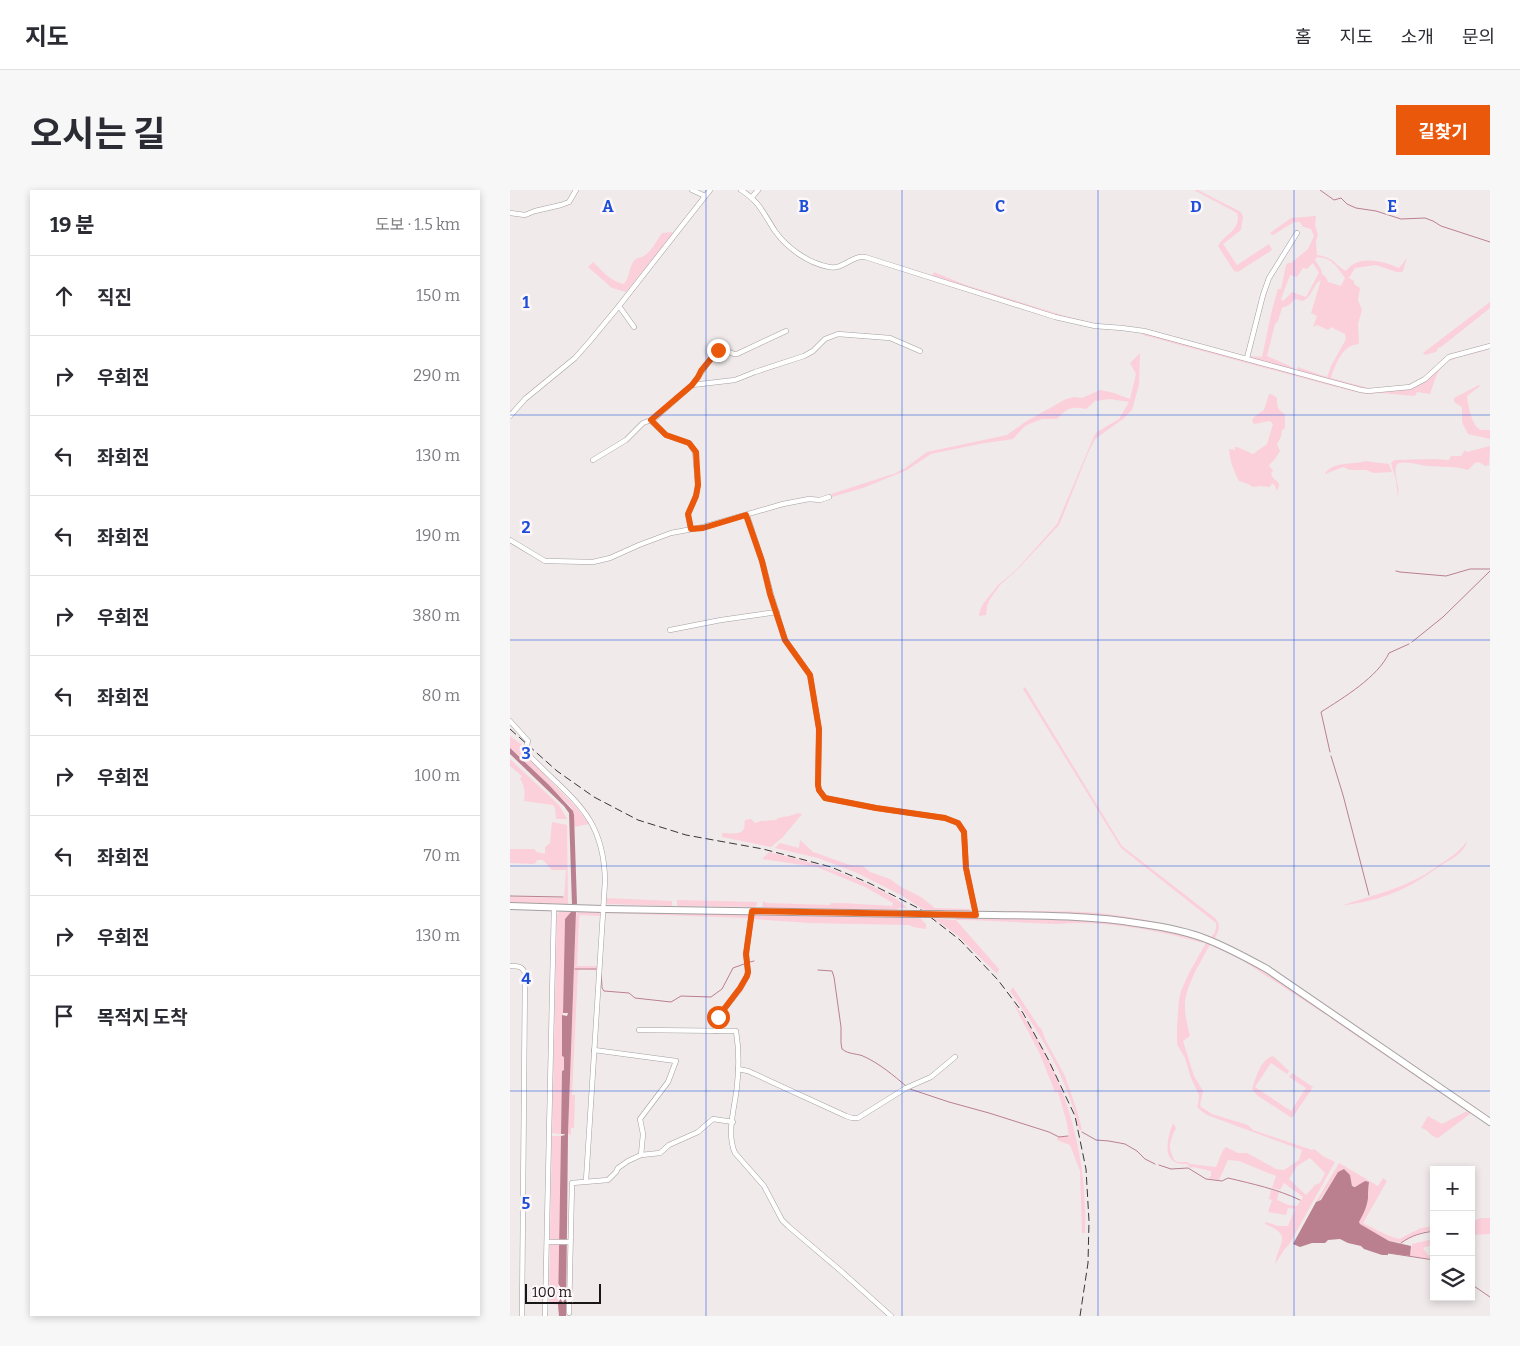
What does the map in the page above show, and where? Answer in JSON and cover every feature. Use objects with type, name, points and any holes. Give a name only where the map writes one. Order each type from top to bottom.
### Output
[{"type":"main road","points":[[510,906],[1048,916],[1115,920],[1161,927],[1206,939],[1232,950],[1267,969],[1490,1122]]},
{"type":"street","points":[[510,212],[525,215],[561,205],[569,202],[576,190]]},
{"type":"street","points":[[692,190],[705,196]]},
{"type":"street","points":[[511,412],[575,358],[619,306],[710,190]]},
{"type":"street","points":[[741,190],[757,202],[783,240],[801,256],[823,265],[835,267],[856,258],[865,257],[1055,316],[1094,326],[1144,331],[1360,390],[1403,388],[1416,384],[1429,376],[1449,357],[1490,346]]},
{"type":"street","points":[[752,198],[758,190]]},
{"type":"street","points":[[1247,358],[1269,278],[1298,233]]},
{"type":"street","points":[[619,306],[634,327]]},
{"type":"street","points":[[593,460],[626,440],[644,423],[651,420],[692,385],[720,348],[737,354],[786,331]]},
{"type":"street","points":[[692,385],[730,381],[804,356],[813,351],[825,339],[838,334],[890,338],[920,351]]},
{"type":"street","points":[[651,420],[666,435],[689,443],[696,452],[698,485],[696,496],[688,514],[691,529]]},
{"type":"street","points":[[510,540],[545,561],[588,563],[610,558],[671,533],[703,528],[783,504],[830,497]]},
{"type":"street","points":[[746,515],[762,561],[770,594],[785,640],[810,675],[819,729],[818,785],[822,794],[825,798],[833,800],[945,818],[958,823],[964,832],[966,868],[976,915]]},
{"type":"street","points":[[670,630],[777,612]]},
{"type":"street","points":[[510,721],[528,741],[526,748],[528,754],[579,804],[600,841],[604,861],[605,881],[586,1181]]},
{"type":"street","points":[[545,1316],[554,907]]},
{"type":"street","points":[[716,1031],[718,1017],[747,976],[746,954],[752,911]]},
{"type":"street","points":[[510,966],[518,966],[524,970],[525,974],[522,1316]]},
{"type":"street","points":[[640,1030],[736,1031],[739,1046],[738,1084],[732,1140],[735,1153],[764,1186],[782,1220],[891,1316]]},
{"type":"street","points":[[594,1050],[676,1061],[668,1082],[640,1119],[643,1134],[641,1155]]},
{"type":"street","points":[[738,1069],[748,1070],[846,1116],[858,1118],[910,1086],[931,1077],[955,1057]]},
{"type":"street","points":[[569,1313],[572,1183],[608,1180],[618,1168],[628,1161],[641,1155],[660,1153],[669,1145],[698,1132],[713,1119],[733,1122]]},
{"type":"street","points":[[547,1242],[570,1242]]},
{"type":"shaded area","points":[[1194,190],[1198,190],[1241,212],[1243,217],[1241,230],[1223,244],[1237,265],[1269,244],[1272,250],[1238,272],[1234,271],[1218,246],[1235,227],[1238,219],[1237,213]]},
{"type":"shaded area","points":[[1316,216],[1315,225],[1318,234],[1316,241],[1317,255],[1331,260],[1346,271],[1357,262],[1371,260],[1399,268],[1407,258],[1401,272],[1376,265],[1355,268],[1349,278],[1360,288],[1358,300],[1362,310],[1358,324],[1359,344],[1347,348],[1336,365],[1331,378],[1369,388],[1368,390],[1296,371],[1298,367],[1327,377],[1346,339],[1345,334],[1331,327],[1328,330],[1317,325],[1313,327],[1317,316],[1311,313],[1321,280],[1307,299],[1303,301],[1295,299],[1289,305],[1282,308],[1278,321],[1275,324],[1267,356],[1294,368],[1294,370],[1250,358],[1251,356],[1262,357],[1272,310],[1278,289],[1281,289],[1286,265],[1308,249],[1314,236],[1311,229],[1303,227],[1300,222],[1294,222],[1273,235],[1270,233],[1291,218]],"holes":[[[1317,257],[1322,257],[1337,267],[1345,278],[1341,286],[1328,282],[1315,260]],[[1313,263],[1319,273],[1306,297],[1292,292],[1283,301],[1281,299],[1290,275],[1297,277],[1303,268],[1307,269]]]},
{"type":"shaded area","points":[[662,233],[673,233],[626,292],[612,288],[588,267],[593,262],[610,278],[624,284],[635,260],[644,256],[649,251]]},
{"type":"shaded area","points":[[934,272],[966,285],[1094,325],[932,277]]},
{"type":"shaded area","points":[[1490,302],[1490,308],[1438,348],[1436,352],[1425,355],[1423,353]]},
{"type":"shaded area","points":[[1144,332],[1338,386],[1339,388],[1143,335]]},
{"type":"shaded area","points":[[1490,348],[1447,362],[1439,370],[1430,394],[1417,392],[1415,396],[1381,393],[1364,394],[1340,388],[1340,386],[1369,393],[1413,388],[1423,383],[1447,360]]},
{"type":"shaded area","points":[[1140,353],[1139,385],[1132,410],[1123,419],[1095,439],[1059,525],[1017,570],[1000,585],[990,599],[986,615],[979,616],[983,604],[998,585],[1016,570],[1057,524],[1094,436],[1097,432],[1119,419],[1129,402],[1110,399],[1095,401],[1086,409],[1070,409],[1057,419],[1042,419],[1029,424],[1013,439],[931,454],[907,470],[863,488],[832,497],[831,494],[896,473],[927,452],[1007,435],[1025,422],[1066,399],[1082,398],[1100,390],[1130,399],[1136,374],[1130,363]]},
{"type":"shaded area","points":[[1479,385],[1467,396],[1468,405],[1475,425],[1481,430],[1490,430],[1490,439],[1468,434],[1462,422],[1462,407],[1454,402],[1454,398]]},
{"type":"shaded area","points":[[1269,394],[1277,398],[1278,408],[1285,414],[1285,428],[1282,430],[1277,444],[1280,451],[1269,465],[1273,471],[1271,473],[1272,476],[1279,485],[1277,491],[1272,483],[1270,487],[1253,487],[1239,481],[1232,466],[1229,449],[1235,450],[1235,447],[1237,447],[1253,454],[1267,444],[1273,424],[1270,421],[1254,424],[1252,421],[1254,417],[1264,410]]},
{"type":"shaded area","points":[[1490,446],[1489,465],[1485,466],[1479,462],[1475,463],[1468,470],[1409,463],[1397,464],[1395,472],[1398,497],[1391,463],[1394,460],[1449,460],[1451,456],[1461,456],[1465,450],[1467,452]]},
{"type":"shaded area","points":[[1365,461],[1389,464],[1392,472],[1374,473],[1366,470],[1350,470],[1343,467],[1325,474],[1329,469],[1338,465]]},
{"type":"shaded area","points":[[1025,687],[1122,846],[1215,918],[1219,926],[1214,940],[1146,921],[1119,917],[989,913],[983,911],[1099,913],[1156,922],[1211,937],[1216,928],[1216,923],[1121,848],[1023,689]]},
{"type":"shaded area","points":[[510,736],[522,745],[526,756],[576,807],[589,824],[574,827],[572,808],[510,748]]},
{"type":"shaded area","points":[[510,748],[573,811],[577,904],[572,905],[569,813],[510,754]]},
{"type":"shaded area","points":[[510,759],[559,805],[567,819],[556,819],[553,805],[524,801],[524,789],[520,779],[522,776],[510,766]]},
{"type":"shaded area","points":[[798,813],[802,814],[783,837],[771,847],[722,837],[722,833],[734,834],[743,831],[745,820],[751,819],[755,823],[776,820]]},
{"type":"shaded area","points":[[552,822],[567,825],[568,904],[510,903],[510,897],[564,898],[566,870],[552,870],[543,860],[537,860],[533,864],[510,863],[510,849],[534,849],[545,854],[545,847],[550,843]]},
{"type":"shaded area","points":[[800,840],[813,852],[850,865],[863,866],[870,872],[890,879],[921,897],[935,908],[971,909],[968,912],[924,910],[901,895],[855,872],[818,858],[775,848],[780,843],[799,848]]},
{"type":"shaded area","points":[[1467,841],[1464,849],[1458,855],[1407,887],[1381,898],[1341,906],[1413,881],[1452,856]]},
{"type":"shaded area","points":[[769,852],[812,863],[855,878],[892,896],[907,908],[898,908],[897,910],[762,908],[763,901],[767,903],[830,905],[831,903],[839,903],[892,906],[893,903],[865,887],[817,867],[762,859]]},
{"type":"shaded area","points":[[607,898],[672,901],[672,906],[607,904]]},
{"type":"shaded area","points":[[677,900],[757,902],[757,904],[756,907],[677,906]]},
{"type":"shaded area","points":[[577,910],[600,910],[600,916],[580,915],[579,918],[577,966],[597,966],[597,970],[578,970],[572,1095],[575,1095],[574,1128],[571,1128],[571,1135],[568,1134]]},
{"type":"shaded area","points":[[605,910],[748,913],[748,918],[605,913]]},
{"type":"shaded area","points":[[563,911],[571,912],[565,919],[562,1056],[564,1056],[564,1070],[562,1071],[561,1134],[552,1133],[557,915]]},
{"type":"shaded area","points":[[571,912],[576,912],[568,1134],[566,1316],[559,1316],[561,1136],[565,1135],[561,1134],[562,1071],[564,1070],[562,1015],[567,1016],[568,1013],[563,1013],[565,919]]},
{"type":"shaded area","points":[[753,913],[920,918],[926,924],[926,929],[909,925],[810,923],[753,919]]},
{"type":"shaded area","points":[[933,918],[955,920],[956,918],[1086,920],[1160,929],[1204,941],[1203,943],[1155,931],[1107,924],[956,920],[999,969],[997,974],[957,935]]},
{"type":"shaded area","points":[[1207,941],[1261,968],[1326,1013],[1326,1015],[1242,960],[1210,945],[1196,970],[1186,995],[1185,1009],[1190,1036],[1183,1041],[1194,1076],[1203,1091],[1201,1107],[1212,1114],[1248,1125],[1253,1130],[1312,1150],[1314,1149],[1335,1162],[1290,1243],[1275,1264],[1282,1236],[1274,1228],[1265,1224],[1266,1222],[1278,1226],[1288,1226],[1295,1209],[1288,1208],[1286,1215],[1268,1212],[1272,1200],[1269,1199],[1271,1190],[1279,1192],[1277,1200],[1288,1205],[1297,1206],[1303,1197],[1284,1183],[1280,1190],[1272,1188],[1276,1176],[1239,1161],[1228,1160],[1219,1180],[1208,1178],[1211,1176],[1211,1171],[1190,1168],[1187,1164],[1179,1164],[1171,1159],[1169,1155],[1168,1144],[1173,1123],[1176,1128],[1170,1149],[1174,1160],[1178,1162],[1216,1167],[1226,1147],[1238,1153],[1247,1153],[1276,1169],[1284,1170],[1299,1160],[1302,1150],[1207,1115],[1198,1108],[1199,1095],[1185,1058],[1177,1044],[1179,1000],[1189,973]],"holes":[[[1310,1158],[1325,1173],[1320,1183],[1315,1185],[1306,1195],[1289,1179],[1297,1166]]]},
{"type":"shaded area","points":[[1013,987],[1041,1028],[1065,1076],[1082,1130],[1079,1130],[1068,1093],[1052,1057],[1010,991]]},
{"type":"shaded area","points":[[1012,1001],[1045,1053],[1069,1111],[1082,1171],[1085,1233],[1082,1233],[1080,1171],[1070,1145],[1057,1140],[1058,1137],[1069,1136],[1058,1092],[1055,1092],[1039,1052]]},
{"type":"shaded area","points":[[1332,1017],[1470,1110],[1470,1114],[1438,1138],[1421,1128],[1428,1116],[1442,1124],[1467,1111],[1330,1018]]},
{"type":"shaded area","points":[[1273,1056],[1289,1071],[1287,1074],[1271,1063],[1255,1087],[1291,1111],[1306,1088],[1289,1077],[1292,1073],[1313,1087],[1292,1118],[1258,1096],[1252,1089],[1262,1065]]},
{"type":"shaded area","points":[[552,1136],[561,1136],[559,1240],[550,1239]]},
{"type":"shaded area","points":[[1339,1163],[1378,1186],[1383,1178],[1387,1181],[1363,1223],[1399,1239],[1421,1228],[1430,1227],[1430,1231],[1416,1234],[1401,1243],[1389,1241],[1360,1224],[1359,1222],[1367,1203],[1367,1191],[1357,1186],[1352,1186],[1350,1175],[1338,1172],[1320,1200],[1316,1202]]},
{"type":"shaded area","points":[[1344,1169],[1350,1175],[1352,1186],[1355,1187],[1365,1181],[1369,1182],[1365,1211],[1359,1222],[1360,1224],[1389,1241],[1411,1246],[1410,1256],[1388,1253],[1388,1255],[1382,1255],[1340,1239],[1328,1240],[1325,1243],[1312,1243],[1300,1247],[1293,1244],[1316,1202],[1321,1200],[1338,1172]]},
{"type":"shaded area","points":[[1490,1218],[1490,1234],[1475,1235],[1475,1220]]},
{"type":"shaded area","points":[[1430,1240],[1430,1245],[1423,1248],[1430,1255],[1430,1258],[1410,1256],[1412,1244]]},
{"type":"shaded area","points":[[559,1243],[558,1305],[549,1303],[550,1244]]},
{"type":"waterway","points":[[1320,190],[1334,200],[1341,198],[1347,204],[1356,208],[1376,211],[1401,219],[1425,218],[1441,226],[1490,242]]},
{"type":"waterway","points":[[1396,571],[1446,576],[1470,569],[1490,569]]},
{"type":"waterway","points":[[1412,642],[1443,617],[1490,571]]},
{"type":"waterway","points":[[1330,752],[1321,712],[1368,679],[1384,662],[1389,653],[1409,644]]},
{"type":"waterway","points":[[1331,756],[1369,895]]},
{"type":"waterway","points":[[510,896],[563,897]]},
{"type":"waterway","points":[[750,962],[754,961]]},
{"type":"waterway","points":[[601,970],[602,988],[604,991],[629,993],[635,998],[671,1002],[681,996],[711,997],[722,989],[733,968],[744,964]]},
{"type":"waterway","points":[[575,969],[596,969]]},
{"type":"waterway","points":[[818,970],[832,971],[834,977],[842,1049],[871,1060],[906,1086]]},
{"type":"waterway","points":[[910,1089],[1049,1132],[1059,1137],[1068,1136]]},
{"type":"waterway","points":[[1082,1132],[1096,1140],[1125,1144],[1155,1164]]},
{"type":"waterway","points":[[1159,1165],[1171,1169],[1188,1168],[1206,1179],[1222,1181],[1228,1178],[1247,1182],[1300,1200]]},
{"type":"waterway","points":[[1401,1243],[1409,1238],[1430,1232]]},
{"type":"waterway","points":[[1388,1253],[1430,1259]]},
{"type":"waterway","points":[[1475,1287],[1490,1297]]},
{"type":"railway","points":[[510,729],[557,771],[594,797],[638,820],[686,835],[763,849],[831,867],[869,883],[920,909],[960,940],[998,980],[1023,1013],[1048,1059],[1075,1116],[1086,1169],[1089,1221],[1088,1263],[1080,1316]]},
{"type":"route","points":[[718,350],[692,385],[651,420],[666,435],[689,443],[696,452],[698,485],[693,505],[688,514],[691,529],[703,528],[746,515],[762,561],[770,594],[785,640],[810,675],[819,729],[819,790],[825,798],[833,800],[945,818],[958,823],[964,832],[966,868],[976,915],[752,911],[746,954],[747,976],[718,1017]]}]
